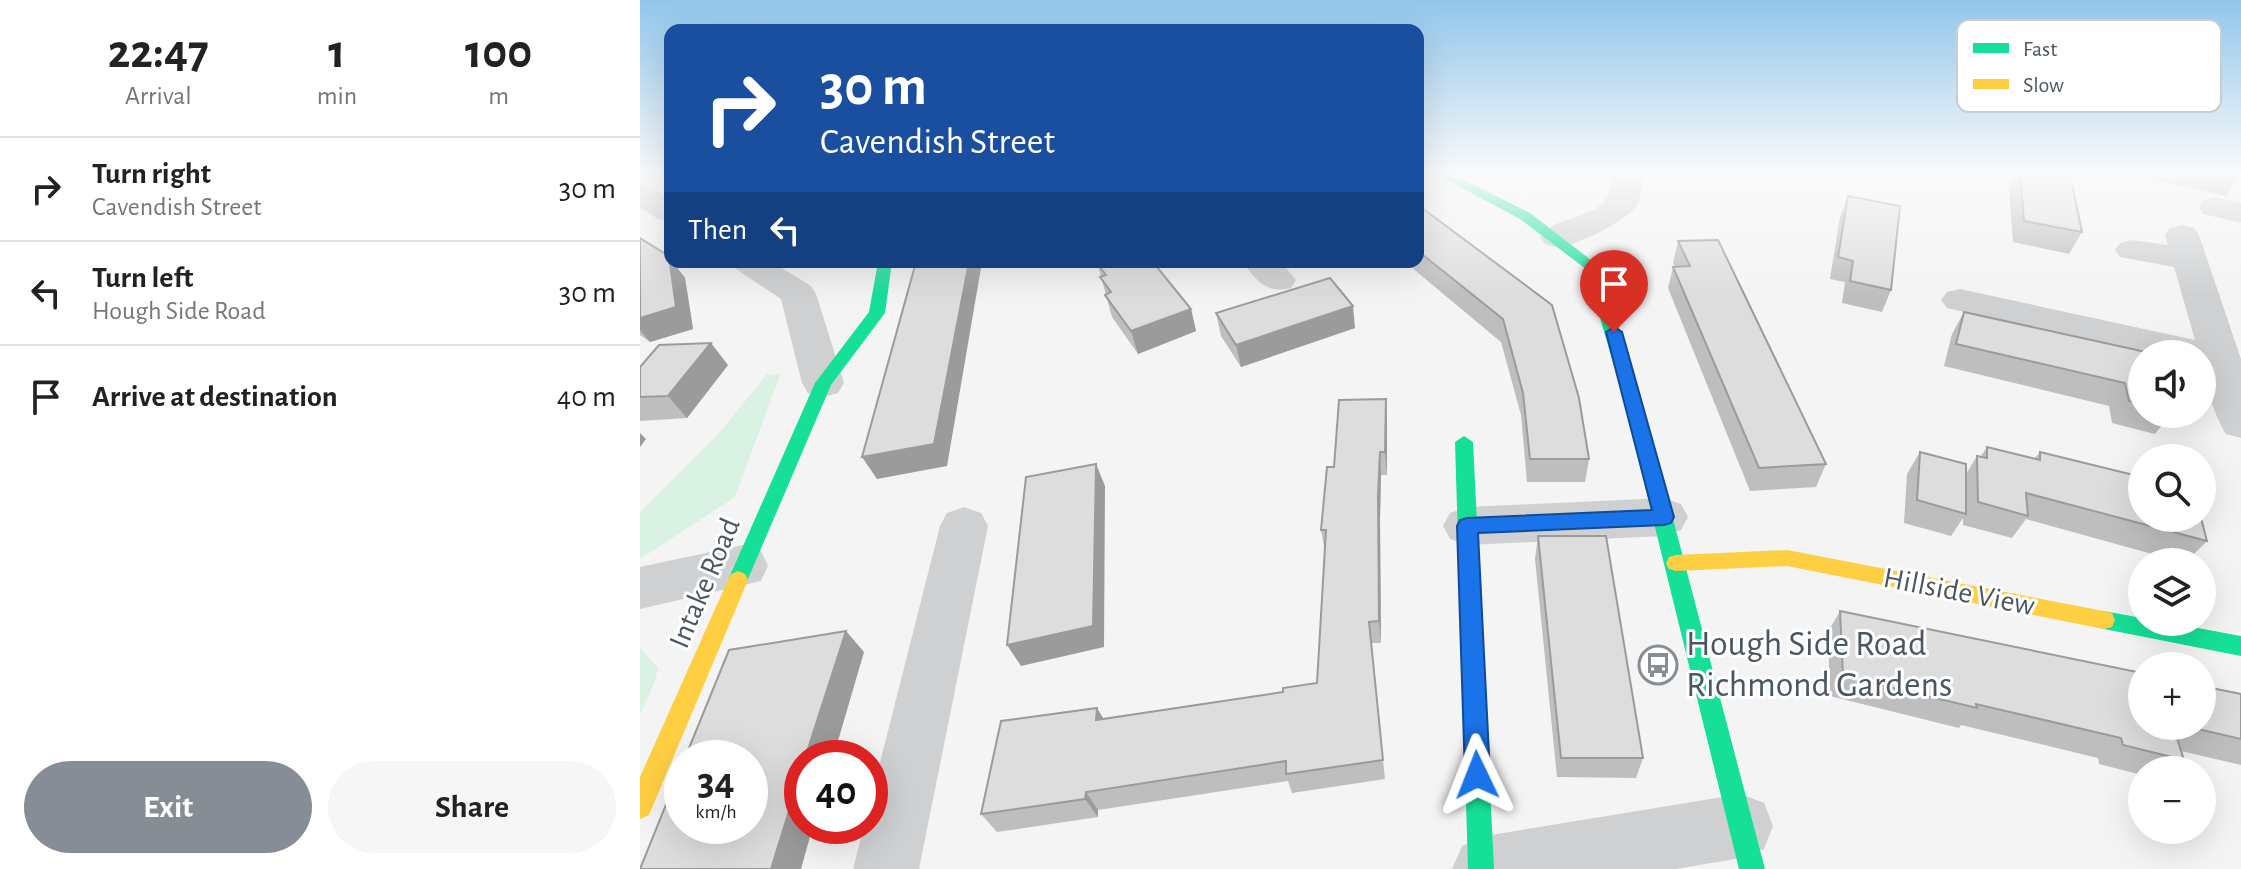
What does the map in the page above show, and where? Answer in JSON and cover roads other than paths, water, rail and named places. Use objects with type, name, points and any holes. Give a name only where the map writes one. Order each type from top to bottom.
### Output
[{"type":"street","points":[[1464,442],[1483,869],[1746,848],[1664,517],[1593,267],[1557,237],[1520,214]]},
{"type":"street","points":[[1557,237],[1608,214]]},
{"type":"street","points":[[2132,250],[2185,247],[2203,340]]},
{"type":"street","points":[[757,268],[798,294],[823,383]]},
{"type":"street","name":"Intake Road","points":[[640,806],[823,383],[877,313],[884,268]]},
{"type":"street","points":[[1960,300],[2008,293],[2156,340]]},
{"type":"street","points":[[2216,375],[2241,423]]},
{"type":"street","points":[[1467,526],[1664,517]]},
{"type":"street","points":[[886,869],[964,526]]},
{"type":"street","name":"Hillside View","points":[[1676,563],[1787,558],[2241,646]]},
{"type":"street","points":[[640,588],[743,566]]},
{"type":"place","name":"Hough Side Road Richmond Gardens","points":[[1658,665]]}]
